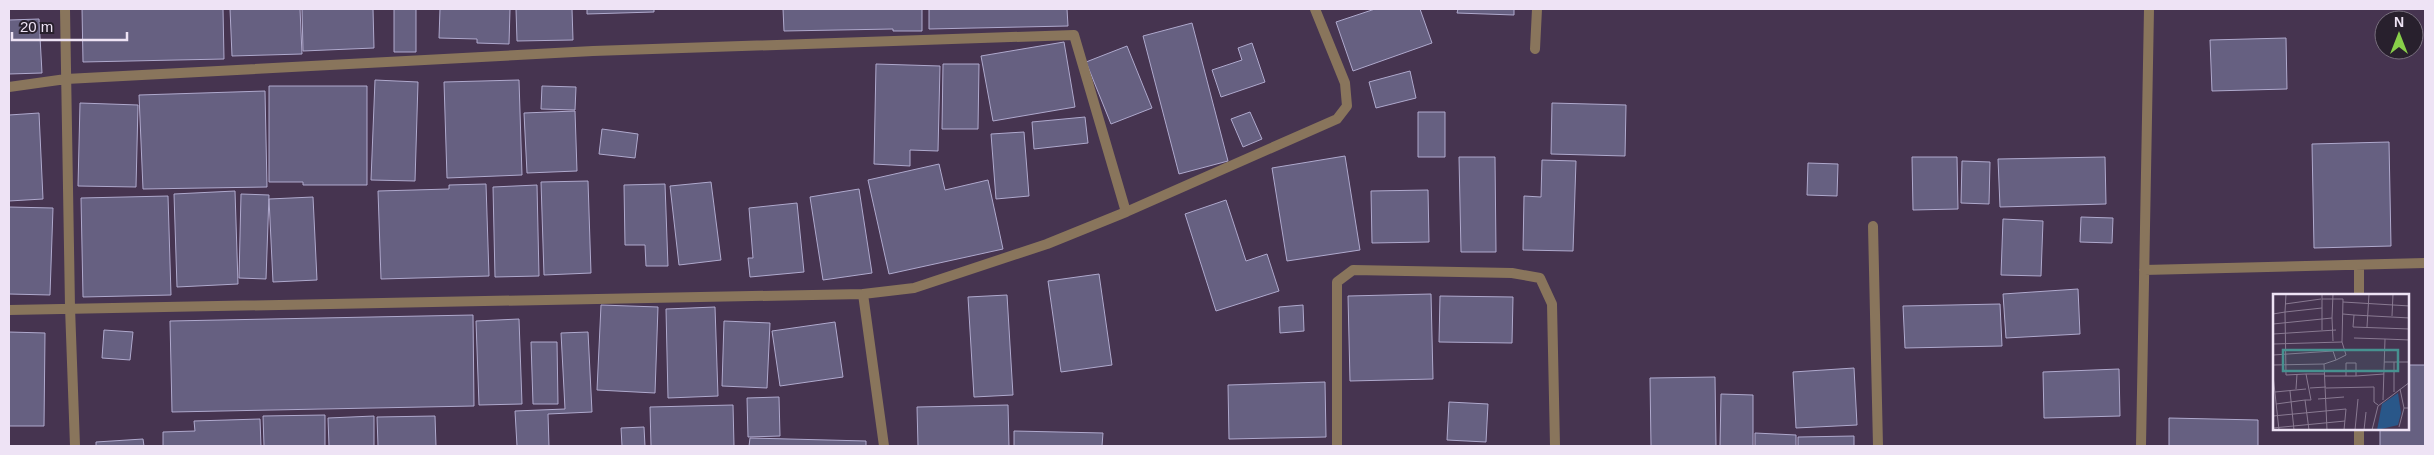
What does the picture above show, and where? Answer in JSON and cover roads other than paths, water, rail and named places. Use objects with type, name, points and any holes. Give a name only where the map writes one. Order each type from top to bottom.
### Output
[{"type":"street","points":[[65,9],[70,307],[75,446]]},
{"type":"street","points":[[9,310],[70,307],[863,294],[914,288],[1048,244],[1126,212],[1337,118],[1347,106],[1345,83],[1315,9]]},
{"type":"street","points":[[1535,49],[1538,9]]},
{"type":"street","points":[[2141,446],[2149,9]]},
{"type":"street","points":[[9,87],[66,79],[593,51],[1074,35],[1126,212]]},
{"type":"street","points":[[1873,226],[1878,446]]},
{"type":"street","points":[[2144,270],[2425,263]]},
{"type":"street","points":[[2359,266],[2359,294]]},
{"type":"street","points":[[1336,446],[1337,282],[1353,270],[1512,273],[1540,278],[1552,304],[1555,446]]},
{"type":"street","points":[[863,294],[884,446]]},
{"type":"street","points":[[2359,430],[2359,446]]}]
